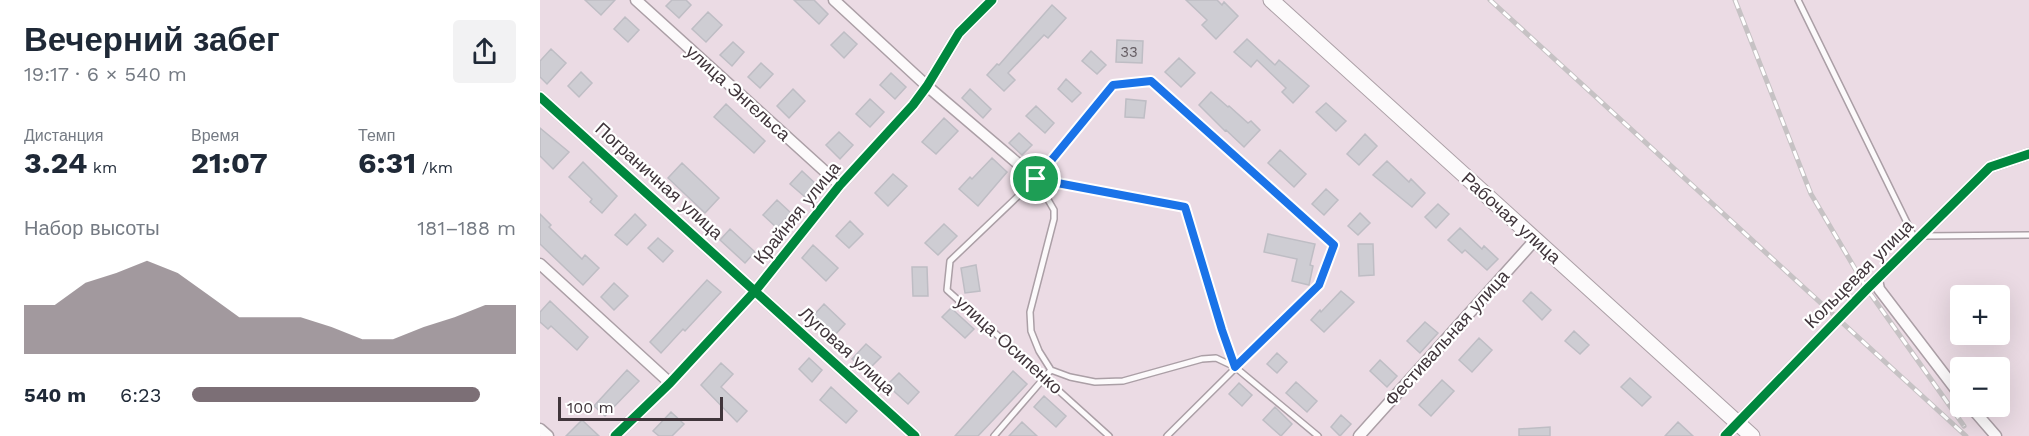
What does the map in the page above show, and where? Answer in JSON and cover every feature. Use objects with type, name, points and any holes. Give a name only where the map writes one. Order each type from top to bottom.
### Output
[{"type":"main road","name":"Рабочая улица","points":[[1271,0],[1752,436]]},
{"type":"street","name":"улица Энгельса","points":[[636,0],[840,185]]},
{"type":"street","points":[[834,0],[927,86],[1036,179]]},
{"type":"street","name":"Крайняя улица","points":[[615,436],[670,382],[756,290],[840,185],[913,105],[959,33],[992,0]]},
{"type":"street","name":"Пограничная улица","points":[[540,97],[756,290]]},
{"type":"street","name":"Кольцевая улица","points":[[1725,436],[1990,167],[2029,154]]},
{"type":"street","name":"Фестивальная улица","points":[[1359,436],[1535,240]]},
{"type":"street","points":[[540,264],[670,382]]},
{"type":"street","points":[[1877,280],[1879,289],[1950,382]]},
{"type":"street","name":"Луговая улица","points":[[756,290],[915,436]]},
{"type":"street","points":[[1980,417],[1996,436]]},
{"type":"street","points":[[540,429],[548,436]]},
{"type":"lane","points":[[1798,0],[1918,238],[2029,235]]},
{"type":"lane","name":"улица Осипенко","points":[[1109,436],[947,290],[950,261],[1036,179],[1113,85],[1151,81],[1334,245],[1319,285],[1167,436]]},
{"type":"lane","points":[[1036,179],[1185,207],[1235,367]]},
{"type":"lane","points":[[1036,179],[1054,210],[1054,219],[1030,312],[1031,331],[1039,351],[1051,370],[1095,382],[1123,381],[1209,357],[1216,358],[1235,367],[1318,436]]},
{"type":"lane","points":[[994,436],[1051,370]]},
{"type":"building","points":[[585,0],[615,0],[601,15]]},
{"type":"building","points":[[672,0],[686,0],[691,5],[679,18],[666,6]]},
{"type":"building","points":[[794,0],[814,0],[828,14],[819,24]]},
{"type":"building","points":[[1186,0],[1217,0],[1222,5],[1224,2],[1238,16],[1216,39],[1202,25],[1207,20]]},
{"type":"building","points":[[1052,5],[1066,18],[1048,38],[1044,35],[1008,73],[1015,80],[1004,91],[987,75],[997,64],[999,65]]},
{"type":"building","points":[[708,12],[722,25],[706,42],[692,29]]},
{"type":"building","points":[[625,17],[639,30],[628,42],[614,29]]},
{"type":"building","points":[[844,32],[857,44],[844,58],[831,45]]},
{"type":"building","points":[[1247,39],[1275,65],[1279,60],[1309,86],[1293,103],[1282,92],[1286,88],[1257,60],[1251,67],[1234,52]]},
{"type":"building","points":[[1117,40],[1143,41],[1142,63],[1116,62]]},
{"type":"building","points":[[733,42],[744,52],[732,66],[720,55]]},
{"type":"building","points":[[551,49],[566,63],[547,84],[540,77],[540,61]]},
{"type":"building","points":[[1091,51],[1106,65],[1097,74],[1082,61]]},
{"type":"building","points":[[1179,58],[1195,73],[1181,87],[1165,72]]},
{"type":"building","points":[[761,63],[773,74],[760,88],[748,77]]},
{"type":"building","points":[[581,72],[592,83],[579,97],[568,86]]},
{"type":"building","points":[[891,73],[906,87],[895,99],[880,85]]},
{"type":"building","points":[[1066,79],[1081,93],[1072,102],[1058,89]]},
{"type":"building","points":[[793,89],[805,101],[789,118],[777,106]]},
{"type":"building","points":[[970,89],[991,109],[983,118],[962,98]]},
{"type":"building","points":[[1211,92],[1248,123],[1251,121],[1260,130],[1244,147],[1199,105]]},
{"type":"building","points":[[870,99],[884,112],[870,127],[856,114]]},
{"type":"building","points":[[1126,99],[1146,101],[1144,118],[1125,117]]},
{"type":"building","points":[[1326,103],[1346,121],[1336,131],[1316,112]]},
{"type":"building","points":[[726,104],[765,141],[754,153],[714,117]]},
{"type":"building","points":[[1036,106],[1054,123],[1045,133],[1026,116]]},
{"type":"building","points":[[944,118],[958,131],[936,154],[922,142]]},
{"type":"building","points":[[540,128],[569,152],[553,169],[540,156]]},
{"type":"building","points":[[839,132],[853,145],[840,159],[826,145]]},
{"type":"building","points":[[1019,133],[1032,145],[1022,155],[1009,143]]},
{"type":"building","points":[[1365,134],[1377,146],[1359,165],[1347,154]]},
{"type":"building","points":[[1280,150],[1306,174],[1294,187],[1268,163]]},
{"type":"building","points":[[992,158],[1007,172],[978,206],[959,189]]},
{"type":"building","points":[[1387,161],[1409,182],[1411,179],[1425,193],[1412,207],[1373,175]]},
{"type":"building","points":[[583,162],[617,196],[602,213],[590,202],[592,199],[569,177]]},
{"type":"building","points":[[682,163],[719,198],[705,213],[668,178]]},
{"type":"building","points":[[802,171],[817,185],[805,197],[790,184]]},
{"type":"building","points":[[893,174],[907,186],[888,206],[875,193]]},
{"type":"building","points":[[1326,189],[1338,200],[1324,215],[1312,204]]},
{"type":"building","points":[[777,200],[791,213],[777,228],[763,215]]},
{"type":"building","points":[[1438,204],[1449,214],[1436,228],[1425,217]]},
{"type":"building","points":[[1360,213],[1370,223],[1358,235],[1348,226]]},
{"type":"building","points":[[540,214],[551,225],[549,227],[582,259],[585,255],[599,268],[583,285],[540,244]]},
{"type":"building","points":[[635,214],[646,225],[627,245],[615,235]]},
{"type":"building","points":[[850,221],[863,234],[849,248],[836,236]]},
{"type":"building","points":[[944,224],[957,236],[938,255],[925,243]]},
{"type":"building","points":[[1460,228],[1482,249],[1484,246],[1498,259],[1487,270],[1465,250],[1462,253],[1448,240]]},
{"type":"building","points":[[730,229],[755,252],[745,263],[720,240]]},
{"type":"building","points":[[1268,234],[1315,244],[1310,265],[1313,266],[1309,285],[1292,281],[1297,259],[1264,252]]},
{"type":"building","points":[[658,238],[673,251],[663,262],[648,248]]},
{"type":"building","points":[[1358,244],[1373,244],[1374,275],[1359,276]]},
{"type":"building","points":[[813,245],[838,268],[826,281],[802,258]]},
{"type":"building","points":[[976,265],[980,291],[965,293],[961,268]]},
{"type":"building","points":[[912,267],[927,267],[928,296],[913,296]]},
{"type":"building","points":[[707,280],[721,292],[661,353],[650,342]]},
{"type":"building","points":[[614,283],[628,296],[614,310],[601,297]]},
{"type":"building","points":[[1341,291],[1354,302],[1324,332],[1311,320]]},
{"type":"building","points":[[1531,292],[1551,310],[1542,320],[1523,301]]},
{"type":"building","points":[[550,301],[588,337],[577,350],[551,326],[548,329],[540,322],[540,312]]},
{"type":"building","points":[[824,304],[845,324],[834,336],[813,316]]},
{"type":"building","points":[[951,308],[974,329],[965,338],[942,317]]},
{"type":"building","points":[[1425,322],[1438,333],[1420,353],[1407,341]]},
{"type":"building","points":[[1574,331],[1589,345],[1580,354],[1565,341]]},
{"type":"building","points":[[1479,338],[1492,350],[1472,372],[1459,360]]},
{"type":"building","points":[[866,344],[881,357],[866,372],[852,359]]},
{"type":"building","points":[[1277,353],[1287,362],[1277,373],[1267,364]]},
{"type":"building","points":[[809,358],[822,370],[812,382],[799,369]]},
{"type":"building","points":[[1380,360],[1397,376],[1387,387],[1370,371]]},
{"type":"building","points":[[721,363],[733,374],[721,387],[747,411],[737,422],[701,385]]},
{"type":"building","points":[[627,370],[639,381],[605,416],[594,406]]},
{"type":"building","points":[[1013,371],[1027,384],[978,436],[955,436]]},
{"type":"building","points":[[899,373],[919,392],[908,404],[887,385]]},
{"type":"building","points":[[1630,378],[1651,397],[1642,406],[1621,387]]},
{"type":"building","points":[[1442,380],[1454,391],[1431,416],[1419,405]]},
{"type":"building","points":[[1296,382],[1317,401],[1307,412],[1286,393]]},
{"type":"building","points":[[1239,383],[1252,395],[1242,406],[1229,394]]},
{"type":"building","points":[[831,387],[857,411],[846,423],[820,400]]},
{"type":"building","points":[[1044,396],[1066,416],[1056,427],[1034,407]]},
{"type":"building","points":[[1275,407],[1292,424],[1281,436],[1263,420]]},
{"type":"building","points":[[671,412],[684,424],[672,436],[659,436],[653,431]]},
{"type":"building","points":[[1341,415],[1351,424],[1340,436],[1331,427]]},
{"type":"building","points":[[582,420],[599,436],[566,436]]},
{"type":"building","points":[[1022,422],[1037,436],[1009,436]]},
{"type":"building","points":[[1678,422],[1693,436],[1665,436]]},
{"type":"building","points":[[1550,427],[1550,436],[1519,436],[1519,429]]},
{"type":"railway","points":[[1490,0],[1966,436]]},
{"type":"railway","points":[[1735,0],[1811,194],[1867,289],[1964,426]]},
{"type":"cycle path","points":[[615,436],[670,383],[756,290],[840,185],[913,105],[959,33],[992,0]]},
{"type":"cycle path","points":[[540,97],[915,436]]},
{"type":"cycle path","points":[[1725,436],[1867,289],[1990,167],[2029,154]]},
{"type":"route","points":[[1151,81],[1334,245],[1319,285],[1235,367],[1185,207],[1036,179],[1113,85],[1151,81]]}]
